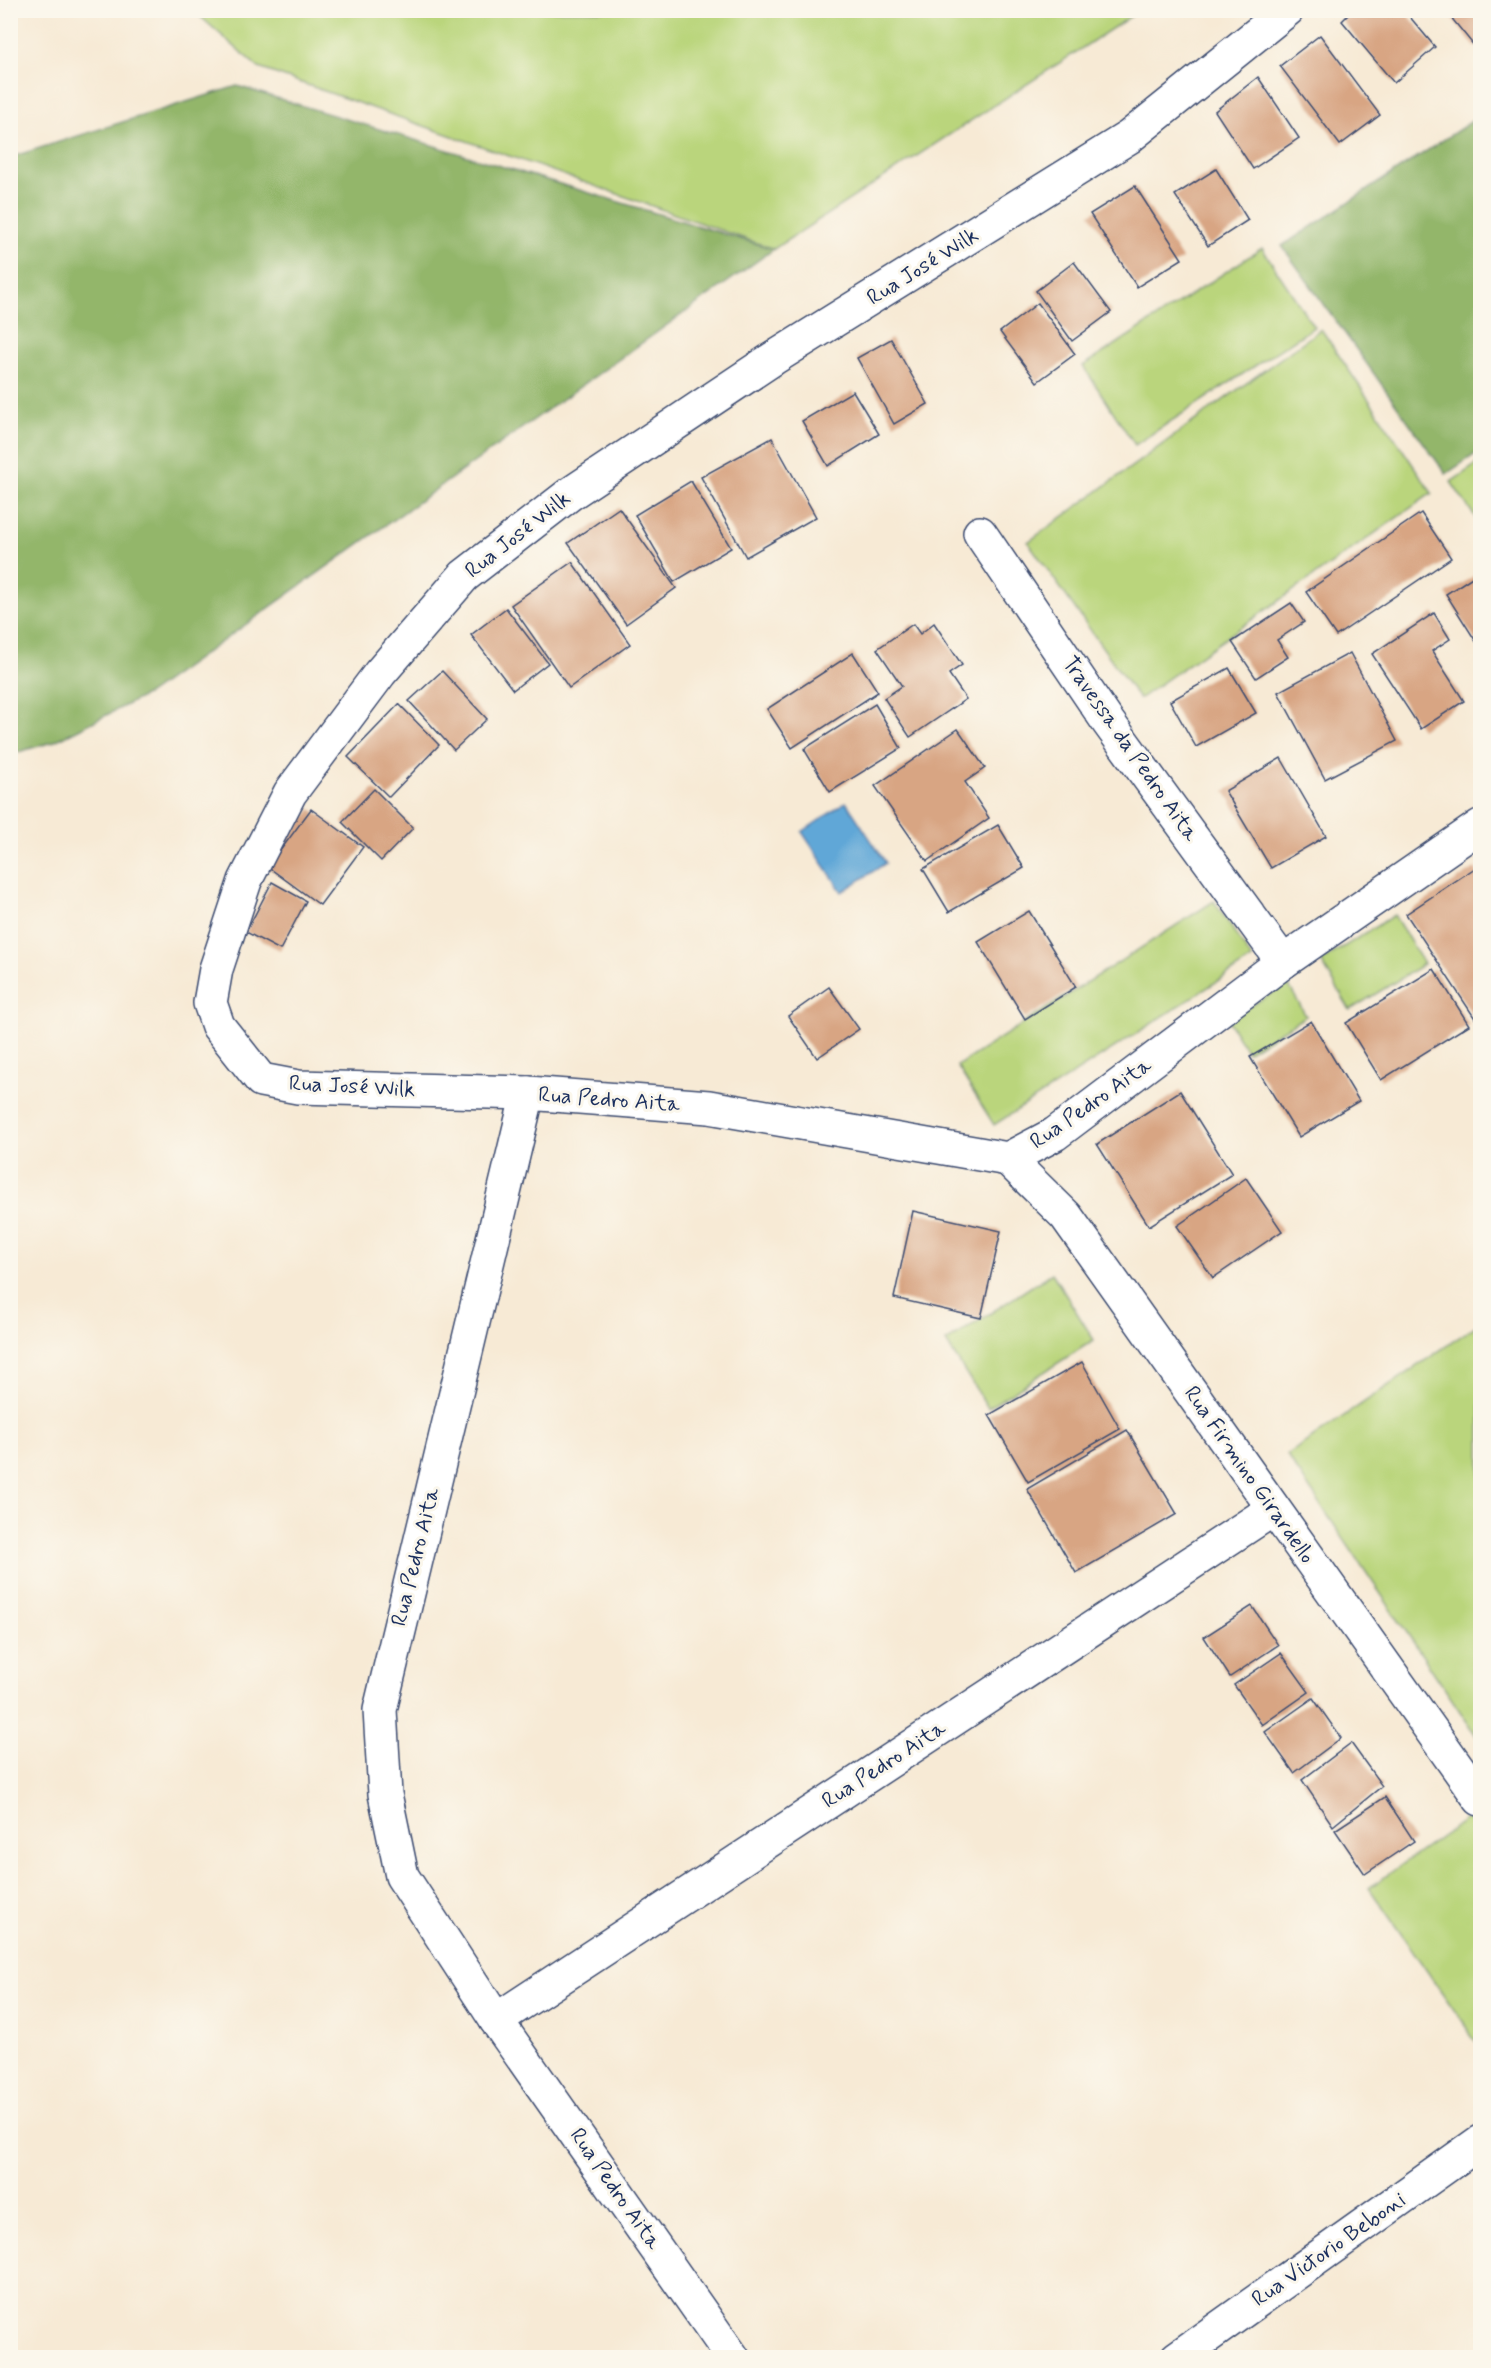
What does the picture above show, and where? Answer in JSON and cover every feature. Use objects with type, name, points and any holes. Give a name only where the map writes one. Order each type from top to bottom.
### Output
[{"type":"street","name":"Rua José Wilk","points":[[528,1093],[298,1087],[261,1080],[242,1057],[218,1026],[210,1003],[216,969],[245,881],[290,794],[380,673],[464,576],[570,494],[716,397],[1129,137],[1287,10]]},
{"type":"street","name":"Travessa da Pedro Aita","points":[[980,533],[1108,722],[1283,962]]},
{"type":"street","name":"Rua Pedro Aita","points":[[733,2358],[496,2020],[402,1876],[385,1794],[380,1710],[528,1093],[709,1107],[1008,1159],[1072,1121],[1283,962],[1480,826]]},
{"type":"street","name":"Rua Firmino Girardello","points":[[1008,1159],[1066,1216],[1272,1510],[1480,1799]]},
{"type":"street","name":"Rua Pedro Aita","points":[[496,2020],[1272,1510]]},
{"type":"street","name":"Rua Victorio Beboni","points":[[1177,2358],[1480,2142]]},
{"type":"green space","points":[[194,11],[1139,11],[774,249],[259,68]]},
{"type":"green space","points":[[237,86],[774,249],[148,694],[53,742],[11,754],[11,157]]},
{"type":"green space","points":[[1475,119],[1480,127],[1480,451],[1446,474],[1282,246]]},
{"type":"green space","points":[[1262,248],[1314,327],[1135,445],[1083,366]]},
{"type":"green space","points":[[1321,329],[1432,493],[1139,699],[1028,542]]},
{"type":"green space","points":[[1480,462],[1480,524],[1451,482]]},
{"type":"green space","points":[[1214,901],[1252,959],[994,1125],[957,1066]]},
{"type":"green space","points":[[1394,915],[1424,964],[1350,1010],[1321,961]]},
{"type":"green space","points":[[1288,984],[1306,1016],[1247,1052],[1227,1019]]},
{"type":"green space","points":[[1052,1273],[1094,1340],[988,1408],[946,1342]]},
{"type":"green space","points":[[1480,1323],[1480,1741],[1287,1455]]},
{"type":"green space","points":[[1468,1818],[1480,1836],[1480,2047],[1369,1888]]},
{"type":"water","points":[[846,802],[886,863],[842,892],[802,832]]},
{"type":"building","points":[[1353,10],[1404,10],[1435,47],[1394,83],[1342,21]]},
{"type":"building","points":[[1445,10],[1480,10],[1480,42],[1475,47]]},
{"type":"building","points":[[1320,35],[1380,115],[1340,145],[1280,66]]},
{"type":"building","points":[[1258,77],[1299,138],[1253,169],[1215,111]]},
{"type":"building","points":[[1216,169],[1248,220],[1208,246],[1175,195]]},
{"type":"building","points":[[1135,186],[1182,259],[1137,287],[1090,214]]},
{"type":"building","points":[[1074,262],[1111,312],[1072,341],[1036,291]]},
{"type":"building","points":[[1038,303],[1075,354],[1037,382],[1000,332]]},
{"type":"building","points":[[891,339],[928,404],[894,424],[857,358]]},
{"type":"building","points":[[853,391],[879,434],[828,466],[802,421]]},
{"type":"building","points":[[772,438],[816,517],[746,557],[701,477]]},
{"type":"building","points":[[691,481],[731,548],[674,582],[635,515]]},
{"type":"building","points":[[619,508],[676,588],[626,624],[568,543]]},
{"type":"building","points":[[1421,513],[1451,558],[1336,636],[1306,592]]},
{"type":"building","points":[[572,562],[630,644],[569,688],[511,605]]},
{"type":"building","points":[[1480,572],[1480,648],[1446,594]]},
{"type":"building","points":[[1291,603],[1304,622],[1277,640],[1288,657],[1256,678],[1232,642]]},
{"type":"building","points":[[506,608],[548,663],[513,690],[471,635]]},
{"type":"building","points":[[1434,613],[1450,639],[1432,651],[1464,701],[1421,729],[1372,654]]},
{"type":"building","points":[[934,623],[962,665],[949,674],[966,699],[910,737],[884,698],[902,686],[877,649],[913,624],[920,634]]},
{"type":"building","points":[[853,653],[878,692],[792,748],[767,709]]},
{"type":"building","points":[[1350,653],[1397,741],[1325,779],[1278,692]]},
{"type":"building","points":[[1229,668],[1256,713],[1196,747],[1170,701]]},
{"type":"building","points":[[442,671],[487,719],[454,750],[409,701]]},
{"type":"building","points":[[399,704],[439,745],[389,797],[348,757]]},
{"type":"building","points":[[875,704],[901,748],[830,792],[804,749]]},
{"type":"building","points":[[958,729],[985,768],[965,782],[989,818],[927,861],[875,786]]},
{"type":"building","points":[[1281,758],[1326,836],[1271,868],[1225,791]]},
{"type":"building","points":[[374,789],[413,828],[381,861],[342,822]]},
{"type":"building","points":[[311,809],[363,847],[320,905],[268,867]]},
{"type":"building","points":[[998,825],[1024,868],[949,912],[923,869]]},
{"type":"building","points":[[1475,868],[1480,876],[1480,1026],[1406,914]]},
{"type":"building","points":[[272,882],[306,901],[280,950],[246,932]]},
{"type":"building","points":[[1029,911],[1076,987],[1025,1019],[978,942]]},
{"type":"building","points":[[1434,969],[1469,1025],[1381,1080],[1346,1023]]},
{"type":"building","points":[[829,987],[859,1029],[817,1058],[788,1016]]},
{"type":"building","points":[[1311,1021],[1359,1101],[1299,1137],[1250,1057]]},
{"type":"building","points":[[1180,1091],[1232,1174],[1149,1226],[1097,1144]]},
{"type":"building","points":[[1246,1178],[1282,1231],[1213,1278],[1177,1226]]},
{"type":"building","points":[[913,1211],[1001,1231],[981,1318],[894,1298]]},
{"type":"building","points":[[1082,1362],[1120,1429],[1028,1482],[989,1415]]},
{"type":"building","points":[[1127,1430],[1177,1514],[1076,1573],[1027,1489]]},
{"type":"building","points":[[1252,1606],[1278,1645],[1230,1677],[1204,1637]]},
{"type":"building","points":[[1281,1653],[1309,1692],[1262,1725],[1234,1685]]},
{"type":"building","points":[[1313,1698],[1341,1738],[1294,1773],[1265,1732]]},
{"type":"building","points":[[1351,1743],[1382,1786],[1333,1826],[1302,1780]]},
{"type":"building","points":[[1385,1797],[1414,1841],[1365,1874],[1335,1830]]}]
